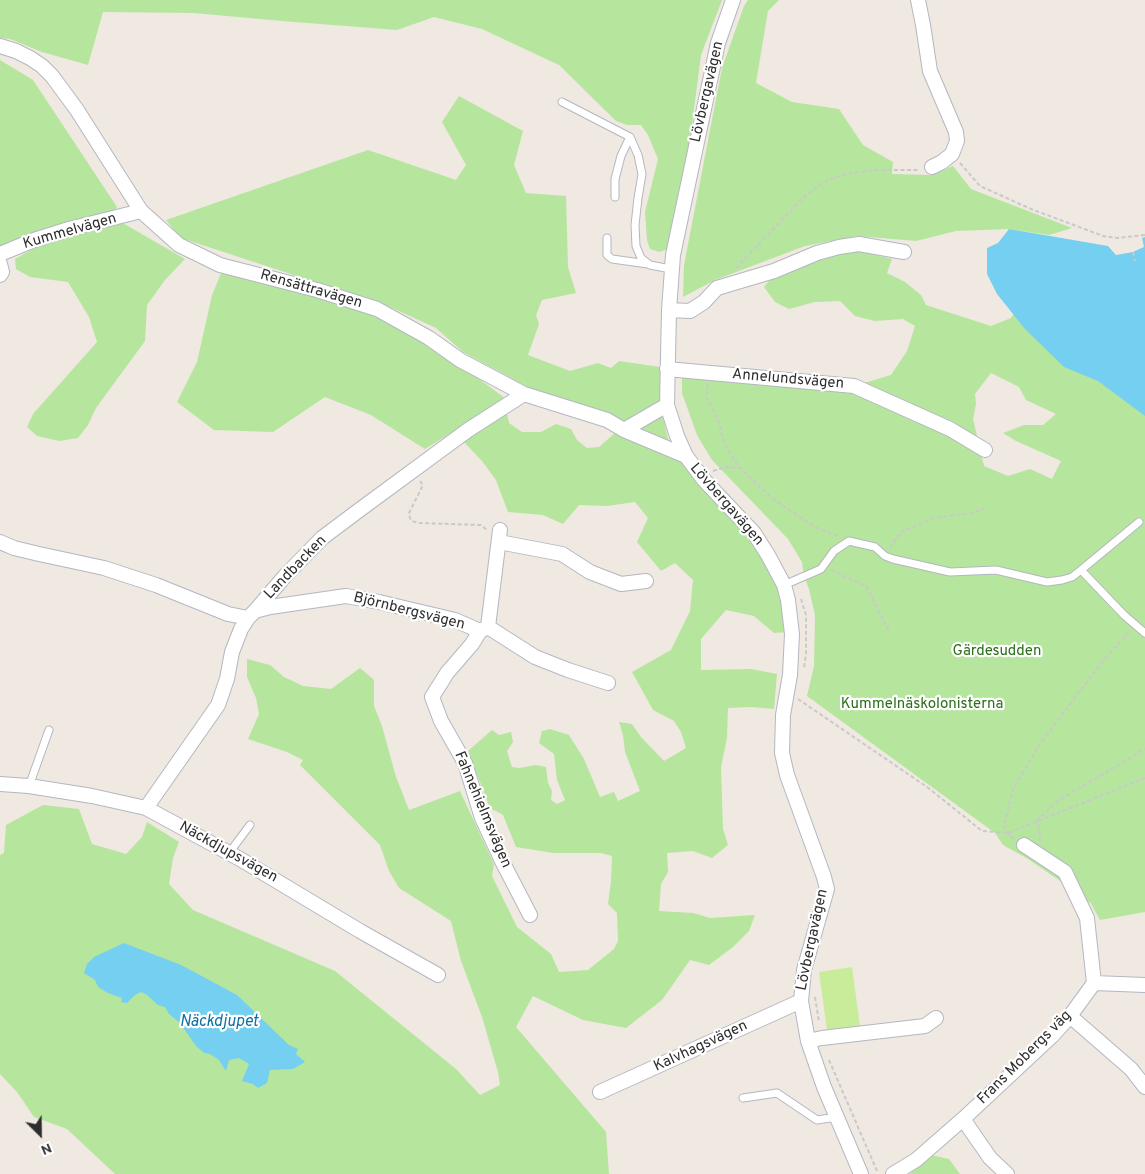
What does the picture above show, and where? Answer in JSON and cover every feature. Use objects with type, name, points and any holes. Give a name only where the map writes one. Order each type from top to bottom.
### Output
[{"type":"street","name":"Lövbergavägen","points":[[733,0],[718,43],[673,255],[669,310],[667,405],[686,456],[704,480],[754,533],[784,585],[788,600],[792,634],[790,675],[783,716],[782,753],[787,775],[827,889],[804,970],[801,1001],[808,1041],[824,1087],[860,1174]]},
{"type":"street","points":[[918,0],[930,71],[958,141],[952,154],[932,168]]},
{"type":"street","name":"Rensättravägen","points":[[0,46],[30,58],[52,76],[77,110],[141,211],[179,245],[220,265],[300,285],[377,309],[429,338],[460,360],[524,394],[607,420],[624,430],[686,456]]},
{"type":"street","name":"Kummelvägen","points":[[0,254],[34,240],[69,229],[141,211]]},
{"type":"street","points":[[669,310],[690,311],[704,302],[717,288],[774,271],[817,253],[838,247],[859,244],[904,252]]},
{"type":"street","points":[[0,264],[2,272],[0,275]]},
{"type":"street","name":"Annelundsvägen","points":[[667,369],[854,386],[950,429],[985,450]]},
{"type":"street","name":"Landbacken","points":[[146,808],[218,705],[227,679],[232,652],[241,629],[285,576],[322,538],[468,430],[524,394]]},
{"type":"street","points":[[624,430],[667,405]]},
{"type":"street","points":[[499,536],[562,554],[590,572],[621,584],[646,581]]},
{"type":"street","name":"Fahnehielmsvägen","points":[[499,536],[484,629],[447,673],[432,697],[441,721],[465,764],[482,818],[530,915]]},
{"type":"street","name":"Björnbergsvägen","points":[[0,542],[14,548],[104,568],[156,585],[228,614],[252,614],[270,608],[346,596],[379,602],[484,629],[535,658],[608,683]]},
{"type":"street","name":"Näckdjupsvägen","points":[[0,784],[29,786],[92,796],[146,808],[229,853],[438,975]]},
{"type":"street","points":[[1024,845],[1065,872],[1086,918],[1094,983],[1145,985]]},
{"type":"street","name":"Frans Mobergs väg","points":[[893,1174],[916,1160],[1052,1036],[1070,1016],[1094,983]]},
{"type":"street","name":"Kalvhagsvägen","points":[[600,1092],[801,1001]]},
{"type":"street","points":[[1070,1016],[1131,1069],[1145,1087]]},
{"type":"street","points":[[808,1041],[925,1026],[936,1018]]},
{"type":"street","points":[[963,1119],[990,1158],[1007,1174]]},
{"type":"lane","points":[[562,102],[630,137],[638,155],[642,174],[636,216],[636,246],[641,258],[650,264]]},
{"type":"lane","points":[[615,197],[615,179],[621,156],[630,137]]},
{"type":"lane","points":[[607,238],[607,255],[612,259],[650,264],[671,270]]},
{"type":"lane","points":[[784,585],[795,582],[824,567],[834,551],[849,541],[875,547],[885,556],[950,572],[996,570],[1047,582],[1072,577],[1139,522]]},
{"type":"lane","points":[[1082,570],[1145,633]]},
{"type":"lane","points":[[29,786],[49,730]]},
{"type":"lane","points":[[229,853],[250,825]]},
{"type":"lane","points":[[743,1098],[777,1093],[817,1120],[837,1117]]},
{"type":"path","points":[[952,154],[980,186],[1031,210],[1103,236],[1117,238],[1145,234]]},
{"type":"path","points":[[736,268],[802,198],[819,185],[835,177],[853,172],[932,168]]},
{"type":"path","points":[[1133,252],[1135,261]]},
{"type":"path","points":[[709,373],[706,397],[718,420],[726,445],[740,468],[773,499],[815,527],[849,541]]},
{"type":"path","points":[[711,471],[726,467],[740,468]]},
{"type":"path","points":[[414,471],[423,485],[409,513],[412,521],[419,523],[481,525],[488,531],[493,541],[499,536]]},
{"type":"path","points":[[885,556],[901,532],[934,518],[985,509]]},
{"type":"path","points":[[824,567],[866,586],[890,633]]},
{"type":"path","points":[[1024,845],[1008,833],[1004,826],[1013,789],[1042,741],[1102,662],[1136,625]]},
{"type":"path","points":[[798,699],[927,787],[982,831],[1008,833],[1145,778]]},
{"type":"path","points":[[1041,857],[1038,820],[1056,802],[1145,749]]},
{"type":"green space","points":[[0,0],[722,0],[701,55],[687,163],[669,249],[659,252],[650,249],[647,240],[645,212],[658,159],[648,135],[641,125],[627,125],[616,121],[559,65],[482,29],[434,17],[397,30],[194,13],[103,12],[88,65],[42,52],[10,39],[0,38]]},
{"type":"green space","points":[[748,0],[779,0],[768,11],[756,83],[792,102],[839,109],[863,145],[893,162],[892,174],[933,175],[953,166],[971,189],[1072,228],[1049,235],[1009,229],[956,231],[916,241],[857,236],[805,246],[715,280],[683,297],[684,265],[722,68],[744,6]]},
{"type":"green space","points":[[0,60],[33,80],[117,207],[109,217],[0,248]]},
{"type":"green space","points":[[459,96],[523,131],[514,165],[526,193],[566,196],[568,267],[576,293],[542,300],[536,315],[539,324],[528,355],[570,371],[598,363],[611,368],[619,361],[660,367],[665,387],[660,404],[627,421],[604,416],[539,393],[463,352],[436,328],[388,306],[181,238],[166,220],[368,150],[456,180],[466,165],[442,122]]},
{"type":"green space","points":[[121,222],[185,259],[165,280],[147,305],[145,341],[96,408],[88,425],[78,438],[59,441],[37,436],[27,427],[33,414],[97,342],[89,317],[68,282],[30,277],[16,269],[15,259],[38,246],[72,234]]},
{"type":"green space","name":"Gärdesudden","points":[[857,250],[892,259],[887,273],[905,282],[921,295],[926,305],[991,326],[1011,318],[1018,308],[1145,320],[1145,912],[1100,920],[1090,902],[1077,908],[1063,883],[1028,859],[1003,845],[995,833],[807,696],[814,666],[815,615],[802,562],[788,539],[712,460],[697,435],[682,393],[682,373],[854,386],[891,375],[907,351],[915,326],[903,319],[875,321],[855,316],[840,301],[815,302],[789,309],[775,302],[764,287],[773,276],[829,255]],"holes":[[[991,373],[1019,387],[1026,400],[1056,414],[1043,425],[1024,425],[1003,433],[1016,441],[1061,461],[1052,479],[1030,469],[1008,476],[984,466],[973,419],[976,404],[975,394]]]},
{"type":"green space","points":[[222,271],[283,285],[374,314],[455,361],[506,399],[425,449],[371,415],[325,397],[273,432],[214,430],[177,402],[197,362],[212,295]]},
{"type":"green space","points":[[506,409],[509,423],[522,432],[541,432],[556,424],[571,429],[577,440],[587,448],[599,447],[616,432],[683,461],[749,532],[771,572],[784,605],[789,632],[774,633],[754,616],[726,610],[701,639],[701,670],[751,669],[777,674],[774,709],[728,708],[727,738],[721,767],[723,829],[728,845],[712,858],[693,851],[667,853],[668,872],[661,884],[659,911],[693,913],[710,918],[755,915],[749,931],[733,947],[709,965],[690,960],[662,1000],[626,1028],[583,1020],[533,996],[516,1027],[606,1132],[609,1174],[115,1174],[67,1129],[34,1117],[17,1092],[0,1074],[0,855],[4,853],[6,825],[43,805],[79,809],[92,844],[126,854],[142,837],[147,822],[179,842],[173,858],[169,884],[193,910],[335,971],[456,1069],[480,1095],[500,1085],[482,1017],[461,961],[451,921],[399,888],[389,871],[380,845],[300,765],[303,760],[287,752],[248,739],[259,714],[256,698],[247,677],[247,659],[270,665],[284,677],[303,686],[331,689],[360,668],[374,680],[374,706],[382,726],[396,777],[409,810],[460,791],[494,864],[492,876],[517,927],[551,954],[559,972],[588,970],[614,949],[618,941],[617,913],[608,904],[612,856],[601,853],[553,853],[516,847],[503,815],[490,808],[468,751],[492,730],[499,735],[511,732],[513,742],[507,751],[512,767],[519,768],[536,765],[546,767],[548,783],[552,791],[551,800],[557,804],[565,800],[557,780],[554,754],[539,743],[542,731],[550,729],[569,735],[584,759],[600,797],[614,792],[618,801],[640,791],[625,752],[619,722],[632,724],[641,737],[664,761],[686,748],[681,732],[674,721],[653,710],[632,672],[671,650],[690,611],[693,580],[675,563],[661,571],[637,542],[648,518],[635,502],[607,506],[579,505],[563,524],[543,515],[508,512],[496,480],[482,461],[463,441]]},
{"type":"green space","points":[[661,414],[664,422],[670,447],[635,431]]},
{"type":"green space","points":[[852,967],[860,1026],[827,1030],[819,972]]},
{"type":"green space","points":[[931,1155],[949,1159],[960,1174],[910,1174]]},
{"type":"water","points":[[1009,229],[1108,246],[1116,255],[1133,252],[1144,247],[1142,238],[1145,237],[1145,416],[1098,381],[1064,367],[1025,329],[997,294],[987,274],[987,248],[998,243]]},
{"type":"water","name":"Näckdjupet","points":[[124,943],[181,965],[237,995],[289,1045],[298,1049],[296,1054],[305,1062],[293,1069],[270,1070],[267,1083],[258,1088],[253,1084],[242,1081],[249,1064],[239,1058],[229,1060],[226,1071],[219,1060],[210,1054],[204,1053],[196,1046],[180,1023],[169,1014],[165,1007],[158,1005],[147,995],[141,992],[127,1003],[121,1002],[122,998],[98,987],[95,980],[84,973],[87,964],[94,957]]},
{"type":"park label","name":"Kummelnäskolonisterna","points":[[922,705]]}]
